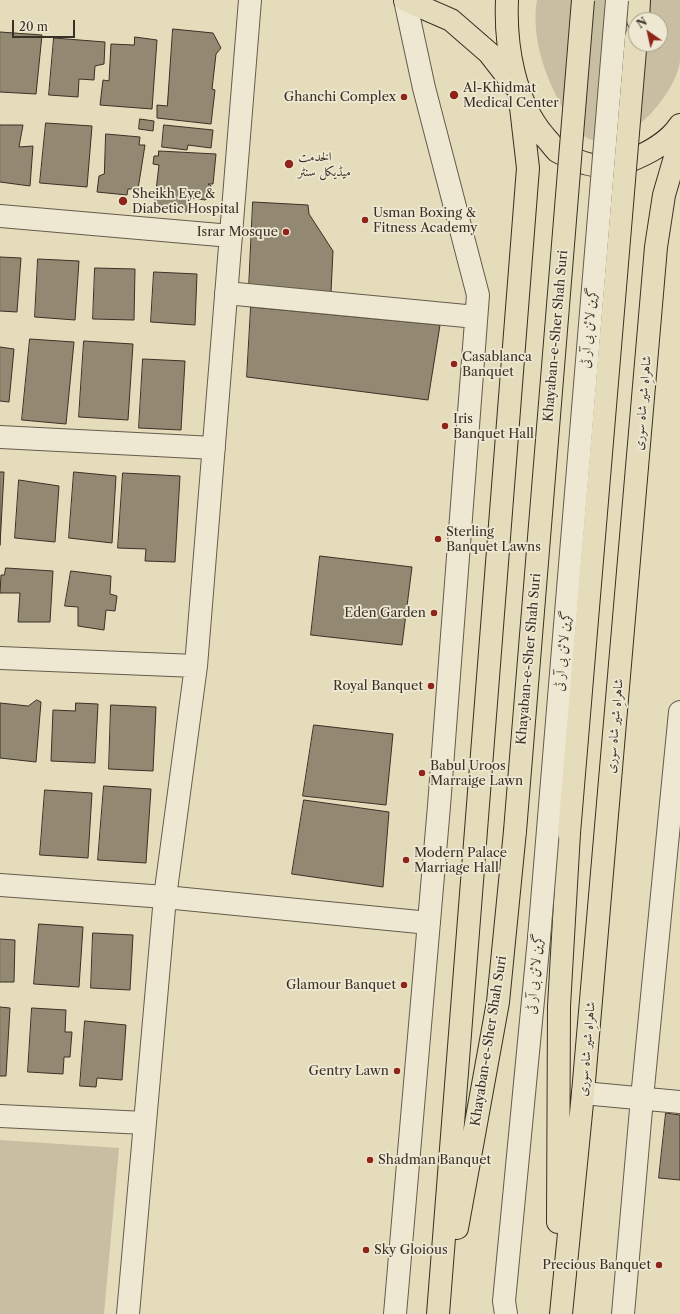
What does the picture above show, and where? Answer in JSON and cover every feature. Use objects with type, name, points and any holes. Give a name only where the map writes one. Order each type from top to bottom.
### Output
[{"type":"main road","points":[[405,0],[451,20],[489,53],[519,90],[535,126],[556,150],[586,165],[616,166],[650,152],[675,132],[680,125]]},
{"type":"main road","points":[[438,1314],[528,168],[519,90],[510,56],[506,18],[508,0]]},
{"type":"main road","name":"Khayaban-e-Sher Shah Suri","points":[[442,1314],[498,1002],[515,831],[583,0]]},
{"type":"main road","points":[[638,12],[639,0]]},
{"type":"main road","name":"شاہراہِ شیر شاہ سوری","points":[[557,1314],[559,1006],[569,834],[635,52]]},
{"type":"main road","name":"شاہراہِ شیر شاہ سوری","points":[[561,1314],[583,1093],[656,247],[664,195],[680,140]]},
{"type":"street","points":[[128,1314],[165,897],[196,666],[250,0]]},
{"type":"street","points":[[396,1314],[429,923],[478,295],[424,88],[405,0]]},
{"type":"street","name":"گرین لائن بی آر ٹی","points":[[504,1310],[539,938],[617,0]]},
{"type":"street","points":[[0,216],[230,236]]},
{"type":"street","points":[[226,293],[476,317]]},
{"type":"street","points":[[0,437],[214,448]]},
{"type":"street","points":[[0,658],[196,666]]},
{"type":"street","points":[[623,1314],[642,1098],[680,712]]},
{"type":"street","points":[[0,885],[165,897],[429,923]]},
{"type":"street","points":[[583,1093],[680,1102]]},
{"type":"street","points":[[0,1116],[145,1123]]},
{"type":"shaded area","points":[[537,0],[680,0],[680,61],[676,74],[669,89],[659,104],[632,130],[617,138],[602,141],[587,138],[578,130],[563,107],[548,78],[536,31]]},
{"type":"shaded area","points":[[0,1140],[119,1148],[104,1314],[0,1314]]},
{"type":"building","points":[[173,29],[213,33],[221,48],[216,54],[212,89],[215,90],[211,124],[157,118],[157,105],[167,106]]},
{"type":"building","points":[[0,32],[42,35],[36,94],[0,92]]},
{"type":"building","points":[[135,37],[157,40],[152,109],[100,105],[103,80],[109,81],[111,44],[134,45]]},
{"type":"building","points":[[54,38],[105,42],[104,64],[95,66],[94,80],[79,79],[78,97],[49,95]]},
{"type":"building","points":[[140,119],[154,121],[153,131],[139,129]]},
{"type":"building","points":[[46,123],[92,126],[87,187],[40,183]]},
{"type":"building","points":[[0,125],[23,125],[19,147],[33,146],[30,186],[0,182]]},
{"type":"building","points":[[164,125],[213,130],[211,148],[188,145],[187,150],[162,147]]},
{"type":"building","points":[[106,134],[140,137],[139,145],[145,145],[138,189],[128,189],[127,195],[97,192],[99,176],[104,174]]},
{"type":"building","points":[[159,151],[216,154],[213,184],[208,184],[211,186],[209,197],[205,200],[188,197],[187,212],[154,208],[159,165],[153,164],[154,156],[158,156]]},
{"type":"building","name":"Israr Mosque","points":[[253,202],[308,205],[309,214],[333,251],[331,292],[249,288]]},
{"type":"building","points":[[0,257],[21,258],[17,312],[0,311]]},
{"type":"building","points":[[38,259],[79,261],[75,320],[35,317]]},
{"type":"building","points":[[95,268],[135,269],[134,320],[93,319]]},
{"type":"building","points":[[154,272],[197,274],[195,325],[151,322]]},
{"type":"building","points":[[251,307],[440,325],[428,400],[247,377]]},
{"type":"building","points":[[30,339],[74,342],[66,424],[22,420]]},
{"type":"building","points":[[84,341],[133,344],[128,420],[79,417]]},
{"type":"building","points":[[0,347],[14,349],[9,402],[0,401]]},
{"type":"building","points":[[143,359],[185,361],[181,430],[139,428]]},
{"type":"building","points":[[0,472],[4,472],[0,545]]},
{"type":"building","points":[[74,472],[116,476],[112,543],[69,538]]},
{"type":"building","points":[[123,473],[180,476],[175,562],[145,561],[146,549],[118,548]]},
{"type":"building","points":[[19,480],[59,486],[55,542],[15,538]]},
{"type":"building","points":[[320,556],[412,567],[402,645],[311,635]]},
{"type":"building","points":[[6,568],[53,571],[50,622],[18,622],[20,593],[0,593],[1,575],[4,575]]},
{"type":"building","points":[[71,571],[111,576],[110,594],[117,596],[115,611],[106,610],[104,630],[78,626],[78,607],[65,606]]},
{"type":"building","points":[[37,700],[41,702],[36,762],[0,758],[0,703],[28,706]]},
{"type":"building","points":[[76,703],[98,704],[95,763],[51,761],[53,710],[75,711]]},
{"type":"building","points":[[111,705],[156,707],[153,771],[109,769]]},
{"type":"building","points":[[314,725],[393,734],[386,805],[303,796]]},
{"type":"building","points":[[104,786],[151,789],[146,863],[98,860]]},
{"type":"building","points":[[45,790],[92,793],[88,858],[40,855]]},
{"type":"building","points":[[304,800],[389,812],[383,887],[292,874]]},
{"type":"building","points":[[39,924],[83,927],[79,987],[34,984]]},
{"type":"building","points":[[93,933],[133,935],[130,990],[91,988]]},
{"type":"building","points":[[0,939],[15,940],[14,982],[0,982]]},
{"type":"building","points":[[0,1007],[10,1008],[6,1076],[0,1076]]},
{"type":"building","points":[[32,1008],[66,1010],[65,1032],[72,1032],[70,1057],[64,1057],[63,1074],[28,1072]]},
{"type":"building","points":[[85,1021],[126,1025],[122,1080],[97,1078],[96,1087],[80,1086]]},
{"type":"building","points":[[666,1113],[680,1115],[680,1180],[659,1178]]},
{"type":"place","name":"Al-Khidmat Medical Center","points":[[454,95]]},
{"type":"place","name":"Ghanchi Complex","points":[[404,97]]},
{"type":"place","name":"الخدمت میڈیکل سنٹر","points":[[289,164]]},
{"type":"place","name":"Sheikh Eye & Diabetic Hospital","points":[[123,201]]},
{"type":"place","name":"Usman Boxing & Fitness Academy","points":[[365,220]]},
{"type":"place","name":"Israr Mosque","points":[[286,232]]},
{"type":"place","name":"Casablanca Banquet","points":[[454,364]]},
{"type":"place","name":"Iris Banquet Hall","points":[[445,426]]},
{"type":"place","name":"Sterling Banquet Lawns","points":[[438,539]]},
{"type":"place","name":"Eden Garden","points":[[434,613]]},
{"type":"place","name":"Royal Banquet","points":[[431,686]]},
{"type":"place","name":"Babul Uroos Marraige Lawn","points":[[422,773]]},
{"type":"place","name":"Modern Palace Marriage Hall","points":[[406,860]]},
{"type":"place","name":"Glamour Banquet","points":[[404,985]]},
{"type":"place","name":"Gentry Lawn","points":[[397,1071]]},
{"type":"place","name":"Shadman Banquet","points":[[370,1160]]},
{"type":"place","name":"Sky Gloious","points":[[366,1250]]},
{"type":"place","name":"Precious Banquet","points":[[659,1265]]}]
